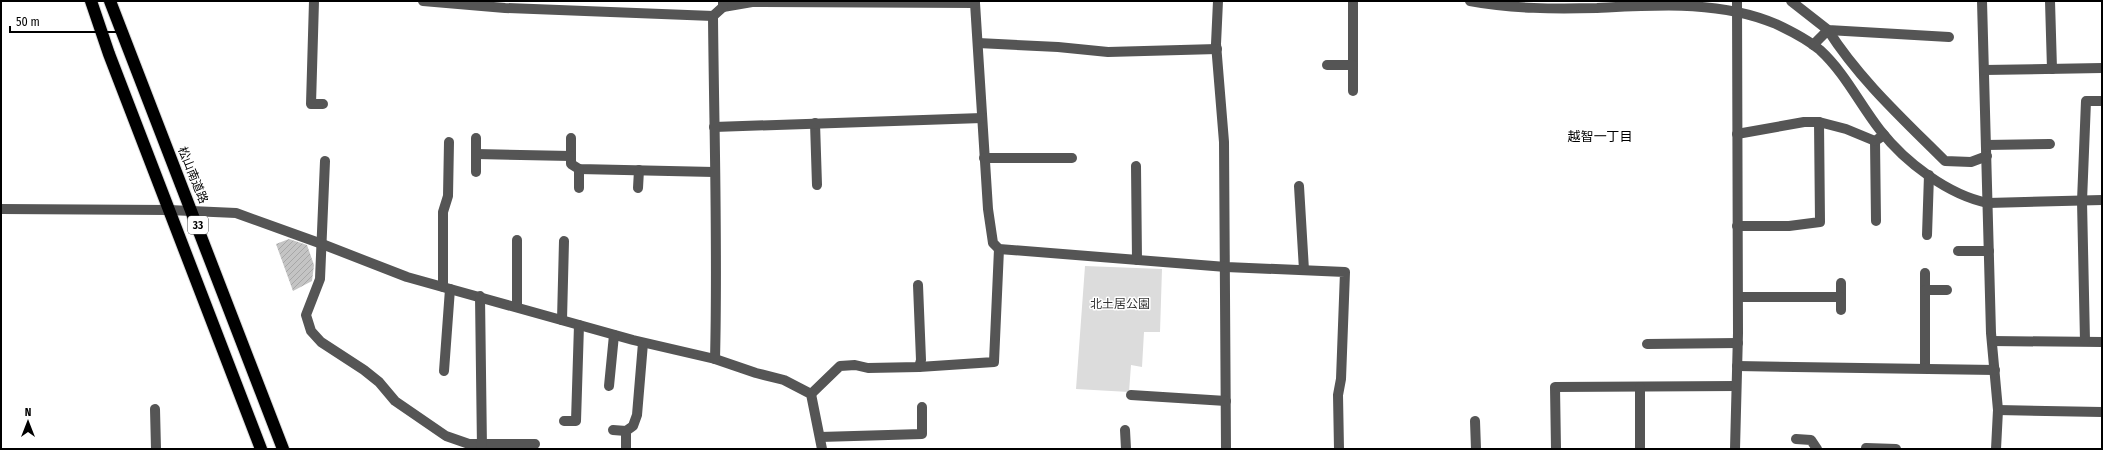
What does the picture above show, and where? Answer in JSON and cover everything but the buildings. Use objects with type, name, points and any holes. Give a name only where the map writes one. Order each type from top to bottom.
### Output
[{"type":"highway","name":"33","points":[[91,1],[169,210],[261,449]]},
{"type":"highway","name":"松山南道路","points":[[110,1],[283,449]]},
{"type":"street","points":[[314,1],[311,104],[323,104]]},
{"type":"street","points":[[423,1],[505,8],[713,16]]},
{"type":"street","points":[[1218,1],[1216,49],[1224,142],[1226,449]]},
{"type":"street","points":[[1352,1],[1353,91]]},
{"type":"street","points":[[1470,1],[1563,5],[1692,3],[1736,6],[1801,36],[1813,45],[1841,72],[1884,135],[1902,155],[1929,175],[1975,200],[1988,203],[2102,200]]},
{"type":"street","points":[[1791,1],[1828,30],[1836,43],[1878,92],[1945,161],[1971,162],[1987,156]]},
{"type":"street","points":[[1982,1],[1992,341],[1998,410],[1996,449]]},
{"type":"street","points":[[2050,1],[2052,69]]},
{"type":"street","points":[[715,358],[717,266],[714,172],[713,16],[723,4],[752,2],[975,2],[988,209],[993,243],[998,249],[994,362],[919,367],[840,366],[811,394]]},
{"type":"street","points":[[1735,449],[1738,343],[1736,6]]},
{"type":"street","points":[[1813,45],[1828,30],[1949,36]]},
{"type":"street","points":[[978,43],[1058,47],[1108,52],[1216,49]]},
{"type":"street","points":[[1327,65],[1353,65]]},
{"type":"street","points":[[1984,70],[2102,68]]},
{"type":"street","points":[[2085,341],[2082,201],[2086,101],[2102,101]]},
{"type":"street","points":[[714,126],[982,118]]},
{"type":"street","points":[[1736,134],[1804,122],[1819,122],[1846,129],[1875,141]]},
{"type":"street","points":[[1737,226],[1789,226],[1820,222],[1819,122]]},
{"type":"street","points":[[815,123],[817,185]]},
{"type":"street","points":[[1875,141],[1884,135]]},
{"type":"street","points":[[476,138],[476,172]]},
{"type":"street","points":[[571,138],[571,164],[579,169],[714,172]]},
{"type":"street","points":[[1875,141],[1876,221]]},
{"type":"street","points":[[444,371],[446,288],[443,212],[448,196],[448,142]]},
{"type":"street","points":[[1986,145],[2050,144]]},
{"type":"street","points":[[476,154],[571,156]]},
{"type":"street","points":[[984,158],[1072,158]]},
{"type":"street","points":[[325,161],[320,279],[306,315],[312,331],[321,342],[364,370],[379,382],[395,401],[446,436],[481,446],[534,444]]},
{"type":"street","points":[[1136,166],[1137,260]]},
{"type":"street","points":[[579,169],[579,188]]},
{"type":"street","points":[[638,188],[639,170]]},
{"type":"street","points":[[1927,235],[1929,175]]},
{"type":"street","points":[[1299,186],[1304,270]]},
{"type":"street","points":[[1,209],[169,210],[236,214],[322,244],[407,277],[480,296],[643,343],[715,358],[756,373],[784,380],[811,394]]},
{"type":"street","points":[[517,240],[517,307]]},
{"type":"street","points":[[562,320],[564,241]]},
{"type":"street","points":[[998,249],[1226,266],[1345,272],[1341,379],[1338,395],[1339,449]]},
{"type":"street","points":[[1958,251],[1989,251]]},
{"type":"street","points":[[1925,273],[1925,368]]},
{"type":"street","points":[[1841,283],[1841,310]]},
{"type":"street","points":[[918,285],[922,360],[919,367]]},
{"type":"street","points":[[1925,290],[1947,290]]},
{"type":"street","points":[[480,296],[481,446]]},
{"type":"street","points":[[1738,297],[1841,297]]},
{"type":"street","points":[[564,421],[576,421],[579,325]]},
{"type":"street","points":[[609,386],[614,335]]},
{"type":"street","points":[[1992,341],[2102,342]]},
{"type":"street","points":[[613,430],[626,431],[632,426],[637,415],[643,343]]},
{"type":"street","points":[[1647,344],[1738,343]]},
{"type":"street","points":[[1737,366],[1995,370]]},
{"type":"street","points":[[1556,449],[1555,387],[1736,386]]},
{"type":"street","points":[[1640,387],[1640,449]]},
{"type":"street","points":[[811,394],[822,449]]},
{"type":"street","points":[[1131,396],[1226,400]]},
{"type":"street","points":[[820,437],[922,434],[922,407]]},
{"type":"street","points":[[155,409],[156,449]]},
{"type":"street","points":[[1998,410],[2102,412]]},
{"type":"street","points":[[1476,421],[1476,449]]},
{"type":"street","points":[[1125,430],[1126,449]]},
{"type":"street","points":[[626,431],[626,449]]},
{"type":"street","points":[[1796,439],[1811,440],[1817,449]]},
{"type":"street","points":[[1866,448],[1896,449]]},
{"type":"green space","name":"北土居公園","points":[[1085,266],[1162,269],[1160,332],[1144,332],[1142,367],[1131,365],[1129,392],[1076,389]]},
{"type":"district","name":"越智一丁目","points":[[1600,136]]}]
